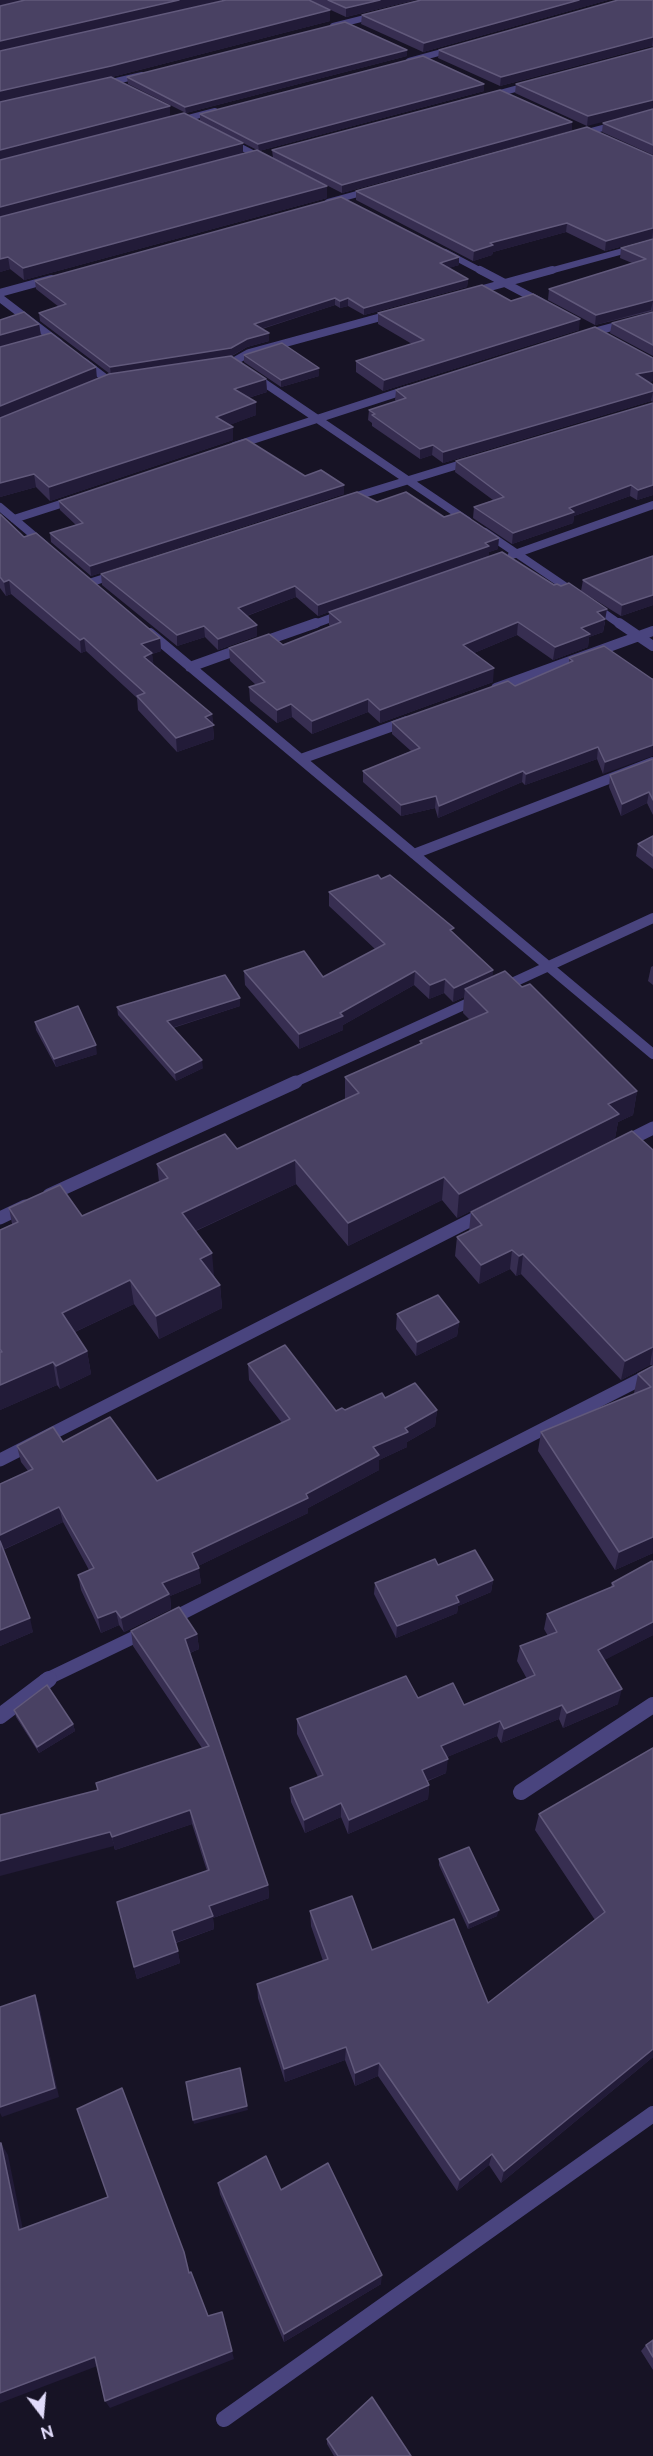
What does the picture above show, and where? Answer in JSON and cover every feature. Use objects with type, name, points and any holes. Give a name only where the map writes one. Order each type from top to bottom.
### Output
[{"type":"street","points":[[324,28],[379,14]]},
{"type":"street","points":[[336,18],[356,27]]},
{"type":"street","points":[[401,63],[458,48]]},
{"type":"street","points":[[414,53],[434,62]]},
{"type":"street","points":[[90,87],[146,74]]},
{"type":"street","points":[[113,82],[123,87]]},
{"type":"street","points":[[480,98],[534,83]]},
{"type":"street","points":[[492,88],[513,97]]},
{"type":"street","points":[[173,122],[219,110]]},
{"type":"street","points":[[174,114],[195,124]]},
{"type":"street","points":[[576,136],[631,120]]},
{"type":"street","points":[[576,128],[596,137]]},
{"type":"street","points":[[216,135],[269,162]]},
{"type":"street","points":[[247,159],[269,154]]},
{"type":"street","points":[[318,205],[375,190]]},
{"type":"street","points":[[331,193],[351,204]]},
{"type":"street","points":[[462,295],[653,243]]},
{"type":"street","points":[[434,246],[546,304]]},
{"type":"street","points":[[0,296],[57,278]]},
{"type":"street","points":[[0,296],[63,346]]},
{"type":"street","points":[[210,366],[233,362],[249,353],[406,310]]},
{"type":"street","points":[[573,338],[653,316]]},
{"type":"street","points":[[586,326],[605,337]]},
{"type":"street","points":[[43,342],[54,339]]},
{"type":"street","points":[[72,353],[109,381]]},
{"type":"street","points":[[233,362],[653,646]]},
{"type":"street","points":[[98,386],[109,381],[120,380]]},
{"type":"street","points":[[226,448],[417,387]]},
{"type":"street","points":[[339,502],[485,457]]},
{"type":"street","points":[[14,519],[81,497]]},
{"type":"street","points":[[505,558],[653,505]]},
{"type":"street","points":[[0,507],[56,555]]},
{"type":"street","points":[[81,576],[93,586],[123,572]]},
{"type":"street","points":[[190,667],[348,612]]},
{"type":"street","points":[[146,630],[653,1054]]},
{"type":"street","points":[[486,692],[653,632]]},
{"type":"street","points":[[301,759],[421,716]]},
{"type":"street","points":[[414,854],[653,762]]},
{"type":"street","points":[[0,1218],[653,918]]},
{"type":"street","points":[[611,1149],[653,1128]]},
{"type":"street","points":[[0,1460],[495,1208]]},
{"type":"street","points":[[0,1716],[42,1682],[278,1566],[653,1372]]},
{"type":"street","points":[[521,1792],[653,1705]]},
{"type":"street","points":[[224,2419],[653,2114]]},
{"type":"building","points":[[25,0],[179,0],[0,41],[0,6]]},
{"type":"building","points":[[226,0],[309,0],[330,10],[111,66],[0,91],[0,51]]},
{"type":"building","points":[[328,0],[380,0],[346,8]]},
{"type":"building","points":[[421,0],[579,0],[424,43],[362,15]]},
{"type":"building","points":[[618,0],[653,0],[653,37],[501,77],[439,50]]},
{"type":"building","points":[[345,22],[407,50],[185,107],[127,77]]},
{"type":"building","points":[[653,48],[653,100],[588,116],[516,84]]},
{"type":"building","points":[[423,56],[484,84],[258,144],[200,114]]},
{"type":"building","points":[[111,77],[170,106],[0,150],[0,102]]},
{"type":"building","points":[[500,90],[572,122],[342,185],[272,150]]},
{"type":"building","points":[[653,109],[653,145],[603,123]]},
{"type":"building","points":[[184,113],[243,143],[0,207],[0,160]]},
{"type":"building","points":[[587,127],[653,156],[653,228],[606,241],[567,223],[490,243],[493,245],[474,251],[356,191]]},
{"type":"building","points":[[257,150],[327,186],[23,268],[8,257],[0,259],[0,217]]},
{"type":"building","points":[[341,197],[459,257],[440,263],[468,279],[364,308],[348,298],[340,301],[335,298],[254,324],[269,333],[247,339],[231,348],[110,367],[39,313],[66,304],[35,281]]},
{"type":"building","points":[[653,239],[653,300],[596,315],[549,289],[646,259],[621,248]]},
{"type":"building","points":[[482,285],[511,301],[533,294],[580,319],[384,380],[356,361],[424,340],[378,313]]},
{"type":"building","points":[[24,312],[39,324],[0,335],[0,320]]},
{"type":"building","points":[[653,312],[653,345],[612,323]]},
{"type":"building","points":[[595,327],[653,358],[653,371],[636,374],[653,385],[653,391],[443,452],[433,445],[420,449],[372,415],[375,414],[369,410],[406,398],[396,390]]},
{"type":"building","points":[[51,333],[96,367],[0,406],[0,347]]},
{"type":"building","points":[[282,343],[319,368],[281,380],[244,355]]},
{"type":"building","points":[[231,356],[266,379],[234,389],[256,402],[216,417],[233,427],[49,487],[34,474],[0,483],[0,418],[109,374]]},
{"type":"building","points":[[653,403],[653,485],[638,490],[631,485],[569,508],[574,512],[513,533],[474,507],[504,497],[456,461]]},
{"type":"building","points":[[246,439],[305,476],[321,470],[344,485],[90,566],[50,533],[83,523],[59,501]]},
{"type":"building","points":[[357,492],[377,502],[406,492],[444,517],[460,512],[499,538],[485,543],[489,546],[318,605],[295,586],[238,608],[257,625],[218,639],[204,626],[177,635],[101,574]]},
{"type":"building","points":[[0,514],[24,537],[36,533],[160,638],[141,644],[152,653],[144,657],[212,714],[205,717],[214,725],[176,738],[137,696],[145,693],[84,638],[80,640],[9,580],[4,582],[0,577]]},
{"type":"building","points":[[502,552],[554,585],[561,586],[569,583],[607,609],[597,612],[605,619],[581,628],[590,634],[555,647],[518,622],[463,645],[494,668],[380,710],[368,699],[312,721],[291,704],[277,710],[249,687],[265,682],[229,648],[269,634],[283,645],[341,622],[329,612]]},
{"type":"building","points":[[653,556],[653,595],[622,605],[583,580]]},
{"type":"building","points":[[604,646],[653,679],[653,745],[605,762],[598,747],[526,774],[523,771],[439,806],[436,796],[401,805],[363,771],[420,748],[392,722],[508,681],[515,686],[573,661],[569,658]]},
{"type":"building","points":[[653,759],[653,800],[649,792],[622,804],[610,775]]},
{"type":"building","points":[[653,836],[653,856],[638,844]]},
{"type":"building","points":[[378,875],[381,879],[390,875],[454,928],[450,930],[493,970],[454,988],[445,979],[430,985],[415,971],[340,1013],[343,1016],[299,1034],[244,971],[304,951],[323,977],[385,944],[329,892]]},
{"type":"building","points":[[505,971],[522,987],[530,984],[637,1091],[608,1104],[619,1114],[459,1194],[444,1177],[348,1223],[295,1160],[182,1213],[212,1253],[200,1259],[220,1285],[156,1316],[130,1280],[62,1313],[87,1351],[56,1366],[53,1362],[0,1385],[0,1352],[2,1352],[0,1349],[0,1230],[18,1222],[9,1208],[60,1185],[82,1216],[168,1178],[157,1164],[225,1134],[237,1149],[359,1093],[345,1077],[488,1012],[465,989]]},
{"type":"building","points":[[225,975],[240,998],[167,1021],[202,1060],[175,1073],[117,1007]]},
{"type":"building","points":[[78,1006],[96,1045],[54,1059],[35,1022]]},
{"type":"building","points":[[632,1131],[653,1150],[653,1347],[625,1361],[523,1254],[519,1256],[512,1250],[481,1265],[457,1237],[482,1225],[471,1212]]},
{"type":"building","points":[[438,1295],[459,1322],[417,1342],[397,1314]]},
{"type":"building","points":[[285,1345],[336,1411],[342,1408],[345,1410],[382,1393],[385,1398],[415,1383],[437,1410],[405,1428],[408,1432],[373,1447],[379,1455],[306,1494],[308,1498],[192,1553],[199,1568],[162,1583],[169,1594],[121,1618],[116,1611],[98,1618],[78,1575],[94,1568],[59,1507],[0,1535],[0,1484],[33,1469],[17,1446],[53,1427],[63,1442],[110,1417],[157,1481],[290,1419],[248,1364]]},
{"type":"building","points":[[653,1366],[653,1537],[619,1552],[541,1432],[651,1387],[638,1374]]},
{"type":"building","points":[[0,1541],[30,1618],[0,1630]]},
{"type":"building","points":[[475,1550],[493,1580],[456,1596],[459,1602],[397,1626],[375,1583],[435,1559],[438,1565]]},
{"type":"building","points":[[652,1561],[653,1622],[598,1650],[622,1689],[567,1713],[562,1705],[504,1729],[500,1721],[441,1746],[448,1759],[422,1770],[429,1785],[349,1820],[341,1803],[304,1820],[290,1788],[323,1775],[297,1719],[406,1676],[418,1698],[453,1683],[464,1705],[535,1675],[520,1646],[557,1632],[547,1614],[614,1586],[612,1583]]},
{"type":"building","points":[[179,1607],[197,1634],[185,1639],[268,1885],[209,1906],[213,1916],[172,1931],[178,1951],[134,1967],[117,1902],[209,1870],[190,1810],[112,1837],[110,1832],[0,1861],[0,1815],[98,1790],[96,1783],[209,1746],[131,1631]]},
{"type":"building","points":[[47,1685],[73,1724],[37,1747],[14,1710]]},
{"type":"building","points":[[653,1748],[653,2049],[504,2171],[492,2154],[460,2180],[379,2063],[355,2073],[346,2047],[284,2069],[257,1984],[328,1959],[310,1911],[352,1896],[372,1950],[454,1919],[488,2003],[605,1912],[539,1814]]},
{"type":"building","points":[[469,1847],[499,1910],[469,1923],[439,1859]]},
{"type":"building","points":[[35,1995],[55,2088],[0,2107],[0,2007]]},
{"type":"building","points":[[240,2068],[247,2106],[193,2120],[186,2082]]},
{"type":"building","points":[[122,2088],[184,2252],[189,2273],[191,2272],[208,2316],[222,2312],[232,2351],[105,2401],[95,2357],[0,2393],[0,2143],[19,2230],[108,2197],[77,2109]]},
{"type":"building","points":[[266,2156],[281,2190],[328,2163],[382,2275],[284,2334],[218,2183]]},
{"type":"building","points":[[653,2340],[653,2357],[646,2345]]},
{"type":"building","points":[[372,2397],[411,2456],[338,2456],[327,2439]]}]
